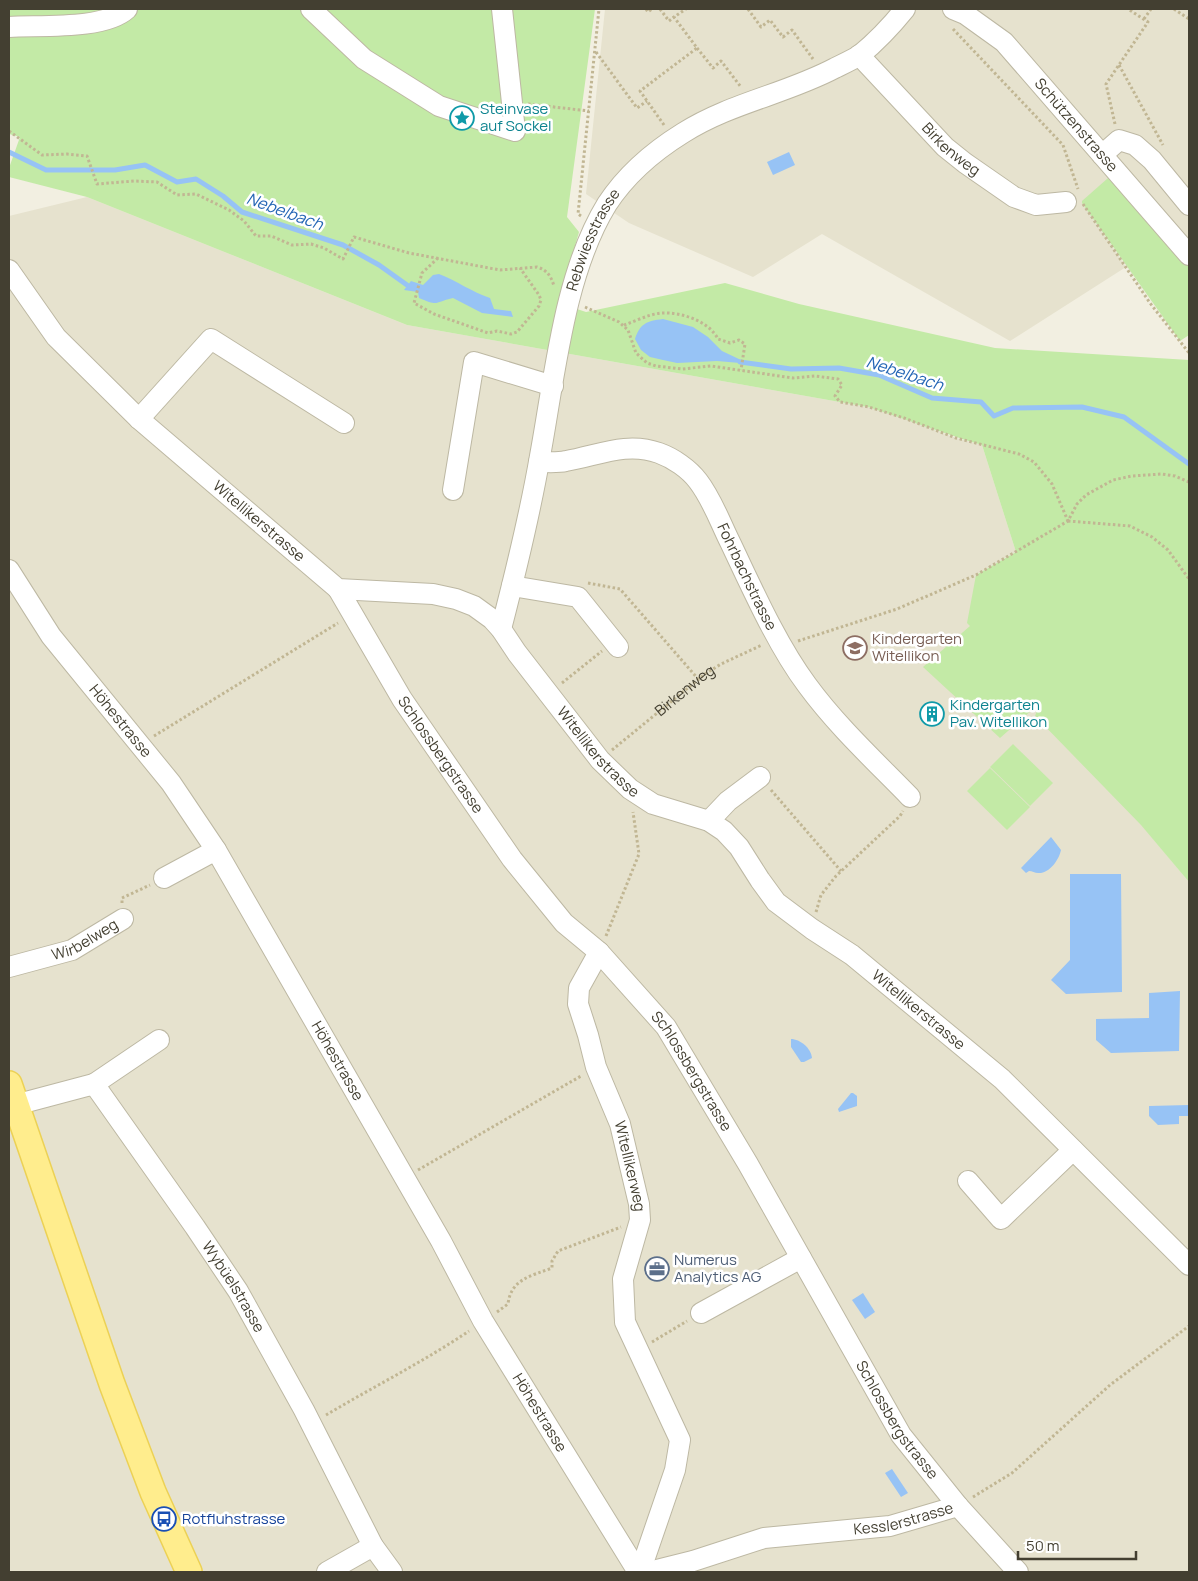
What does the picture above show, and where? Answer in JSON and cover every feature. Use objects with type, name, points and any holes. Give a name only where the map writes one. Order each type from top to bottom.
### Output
[{"type":"main road","points":[[12,1095],[118,1402],[153,1492],[189,1572]]},
{"type":"street","points":[[9,27],[89,24],[108,20],[127,9]]},
{"type":"street","points":[[310,9],[364,59],[439,106],[515,131],[502,9]]},
{"type":"street","name":"Rebwiesstrasse","points":[[501,629],[539,462],[569,299],[594,229],[608,203],[626,179],[656,151],[674,138],[691,128],[752,101],[815,79],[860,55],[905,9]]},
{"type":"street","name":"Schützenstrasse","points":[[950,16],[965,14],[1004,42],[1189,255]]},
{"type":"street","name":"Birkenweg","points":[[860,55],[945,147],[964,163],[1014,197],[1036,205],[1076,199]]},
{"type":"street","points":[[1102,155],[1118,140],[1135,146],[1152,160],[1189,205]]},
{"type":"street","name":"Witellikerstrasse","points":[[9,270],[56,337],[139,419],[338,589],[433,594],[456,599],[474,606],[492,619],[600,760],[630,789],[653,804],[709,821],[724,831],[739,847],[776,902],[852,955],[1002,1079],[1189,1265]]},
{"type":"street","points":[[139,419],[211,339],[344,423]]},
{"type":"street","points":[[453,490],[474,362],[553,386]]},
{"type":"street","name":"Fohrbachstrasse","points":[[539,462],[565,462],[611,450],[633,448],[658,452],[679,463],[698,480],[708,496],[752,589],[780,641],[807,685],[844,729],[910,797]]},
{"type":"street","name":"Höhestrasse","points":[[10,576],[50,636],[172,783],[216,850],[441,1241],[483,1321],[639,1572]]},
{"type":"street","points":[[512,586],[578,597],[618,647]]},
{"type":"street","name":"Schlossbergstrasse","points":[[338,589],[402,699],[512,859],[564,923],[599,952],[666,1027],[748,1164],[902,1435],[958,1506],[1018,1572]]},
{"type":"street","points":[[709,821],[728,801],[760,777]]},
{"type":"street","points":[[164,878],[216,850]]},
{"type":"street","name":"Wirbelweg","points":[[9,967],[72,950],[123,919]]},
{"type":"street","name":"Witellikerweg","points":[[599,952],[579,988],[578,1004],[596,1067],[620,1124],[639,1204],[640,1220],[623,1279],[625,1322],[680,1440],[675,1470],[639,1572]]},
{"type":"street","points":[[12,1095],[94,1084],[159,1040]]},
{"type":"street","name":"Wybüelstrasse","points":[[94,1084],[238,1291],[312,1424],[373,1546],[392,1572]]},
{"type":"street","points":[[968,1181],[1002,1219],[1072,1150]]},
{"type":"street","points":[[701,1313],[801,1258]]},
{"type":"street","name":"Kesslerstrasse","points":[[649,1572],[692,1561],[764,1538],[890,1526],[958,1506]]},
{"type":"street","points":[[327,1572],[373,1546]]},
{"type":"path","points":[[594,229],[578,214],[599,9]]},
{"type":"path","points":[[646,9],[648,12],[652,9]]},
{"type":"path","points":[[660,9],[669,21],[686,9]]},
{"type":"path","points":[[748,9],[761,27],[770,20],[783,37],[792,30],[823,74]]},
{"type":"path","points":[[1118,140],[1106,84],[1148,22],[1128,9]]},
{"type":"path","points":[[1144,19],[1150,9]]},
{"type":"path","points":[[1174,9],[1189,19]]},
{"type":"path","points":[[950,16],[1063,145],[1076,199],[1150,303],[1189,353]]},
{"type":"path","points":[[674,17],[713,68],[721,62],[752,101]]},
{"type":"path","points":[[674,138],[640,91],[697,48]]},
{"type":"path","points":[[595,52],[637,108],[646,101]]},
{"type":"path","points":[[1119,65],[1164,146]]},
{"type":"path","points":[[512,102],[589,111]]},
{"type":"path","points":[[9,131],[42,155],[67,154],[87,156],[97,184],[134,181],[157,182],[177,195],[196,194],[229,210],[244,221],[256,236],[271,236],[292,244],[311,244],[324,248],[344,259],[354,237],[400,250],[500,270],[532,266],[542,268],[551,276],[555,288],[560,294],[624,325],[628,330],[636,353],[647,363],[682,369],[711,366],[794,378],[815,376],[838,379],[842,385],[836,394],[838,401],[904,418],[956,438],[1019,454],[1034,462],[1052,484],[1068,521]]},
{"type":"path","points":[[438,258],[422,273],[414,303],[434,314],[488,333],[500,331],[513,334],[519,331],[539,306],[538,292],[520,268]]},
{"type":"path","points":[[624,325],[662,313],[685,316],[700,323],[716,334],[718,338],[730,343],[739,340],[745,344],[741,369]]},
{"type":"path","points":[[1068,521],[1077,504],[1086,495],[1113,480],[1132,476],[1162,474],[1176,476],[1189,482]]},
{"type":"path","points":[[1068,521],[1130,526],[1152,537],[1168,550],[1189,579]]},
{"type":"path","name":"Birkenweg","points":[[600,760],[698,680],[721,664],[780,641],[897,609],[931,596],[976,575],[1068,521]]},
{"type":"path","points":[[582,582],[620,589],[698,680]]},
{"type":"path","points":[[140,744],[352,614]]},
{"type":"path","points":[[550,693],[588,662]]},
{"type":"path","points":[[760,777],[841,871]]},
{"type":"path","points":[[599,952],[640,854],[630,789]]},
{"type":"path","points":[[815,931],[816,912],[821,895],[841,871],[900,816],[910,797]]},
{"type":"path","name":"Wirbelweg","points":[[123,919],[122,898],[164,878]]},
{"type":"path","points":[[405,1178],[596,1067]]},
{"type":"path","points":[[312,1424],[369,1389],[435,1354],[508,1304],[510,1295],[519,1281],[552,1268],[552,1261],[558,1251],[640,1220]]},
{"type":"path","points":[[638,1350],[701,1313]]},
{"type":"path","name":"Kesslerstrasse","points":[[958,1506],[1012,1473],[1110,1385],[1189,1326]]},
{"type":"shaded area","points":[[605,9],[1189,9],[1189,255],[1082,201],[1126,267],[1010,341],[822,234],[753,277],[629,223],[586,194]]},
{"type":"shaded area","points":[[87,197],[407,325],[868,407],[904,418],[956,438],[982,445],[1016,552],[976,575],[1040,702],[1189,882],[1189,1572],[9,1572],[9,216]]},
{"type":"green space","points":[[9,9],[595,9],[567,217],[579,232],[562,304],[586,312],[725,283],[799,304],[995,348],[1189,360],[1189,882],[1141,825],[1035,716],[1040,703],[1000,738],[923,667],[970,626],[967,623],[976,575],[1016,552],[982,445],[868,407],[407,325],[87,197],[9,177],[9,168],[20,137],[9,134]]},
{"type":"green space","points":[[1116,171],[1189,255],[1189,335],[1180,341],[1082,203]]},
{"type":"green space","points":[[1013,744],[1053,783],[1030,806],[990,767]]},
{"type":"green space","points":[[990,768],[1030,807],[1007,830],[967,791]]},
{"type":"water","points":[[789,152],[795,165],[773,175],[767,162]]},
{"type":"water","points":[[439,274],[490,298],[494,309],[511,311],[513,317],[482,313],[453,298],[437,303],[430,302],[419,298],[418,292],[404,290],[411,281],[423,285],[433,275]]},
{"type":"water","points":[[663,319],[693,327],[708,337],[722,351],[741,360],[740,363],[717,361],[677,363],[650,357],[641,350],[635,339],[644,324]]},
{"type":"water","points":[[1051,837],[1061,850],[1056,862],[1050,869],[1042,873],[1029,871],[1026,873],[1021,868]]},
{"type":"water","points":[[1070,874],[1121,874],[1122,992],[1066,994],[1051,980],[1070,960]]},
{"type":"water","points":[[1180,991],[1179,1051],[1111,1053],[1096,1040],[1096,1019],[1149,1018],[1149,993]]},
{"type":"water","points":[[791,1039],[804,1045],[810,1051],[812,1058],[801,1062],[791,1047]]},
{"type":"water","points":[[851,1093],[857,1096],[857,1106],[839,1112],[838,1109]]},
{"type":"water","points":[[1189,1105],[1189,1116],[1179,1116],[1179,1124],[1158,1125],[1149,1116],[1149,1106]]},
{"type":"water","points":[[863,1293],[875,1312],[865,1319],[852,1300]]},
{"type":"water","points":[[892,1469],[908,1493],[901,1497],[885,1473]]},
{"type":"waterway","name":"Nebelbach","points":[[9,152],[46,170],[115,170],[145,165],[177,182],[196,179],[223,196],[242,212],[343,245],[379,265],[407,285]]},
{"type":"waterway","name":"Nebelbach","points":[[740,362],[791,369],[839,368],[879,375],[932,398],[981,402],[994,416],[1013,408],[1082,407],[1124,417],[1189,464]]},
{"type":"place","name":"Steinvase auf Sockel","points":[[462,118]]},
{"type":"place","name":"Kindergarten Witellikon","points":[[855,648]]},
{"type":"place","name":"Kindergarten Pav. Witellikon","points":[[932,714]]},
{"type":"place","name":"Numerus Analytics AG","points":[[657,1269]]},
{"type":"place","name":"Rotfluhstrasse","points":[[164,1519]]}]
